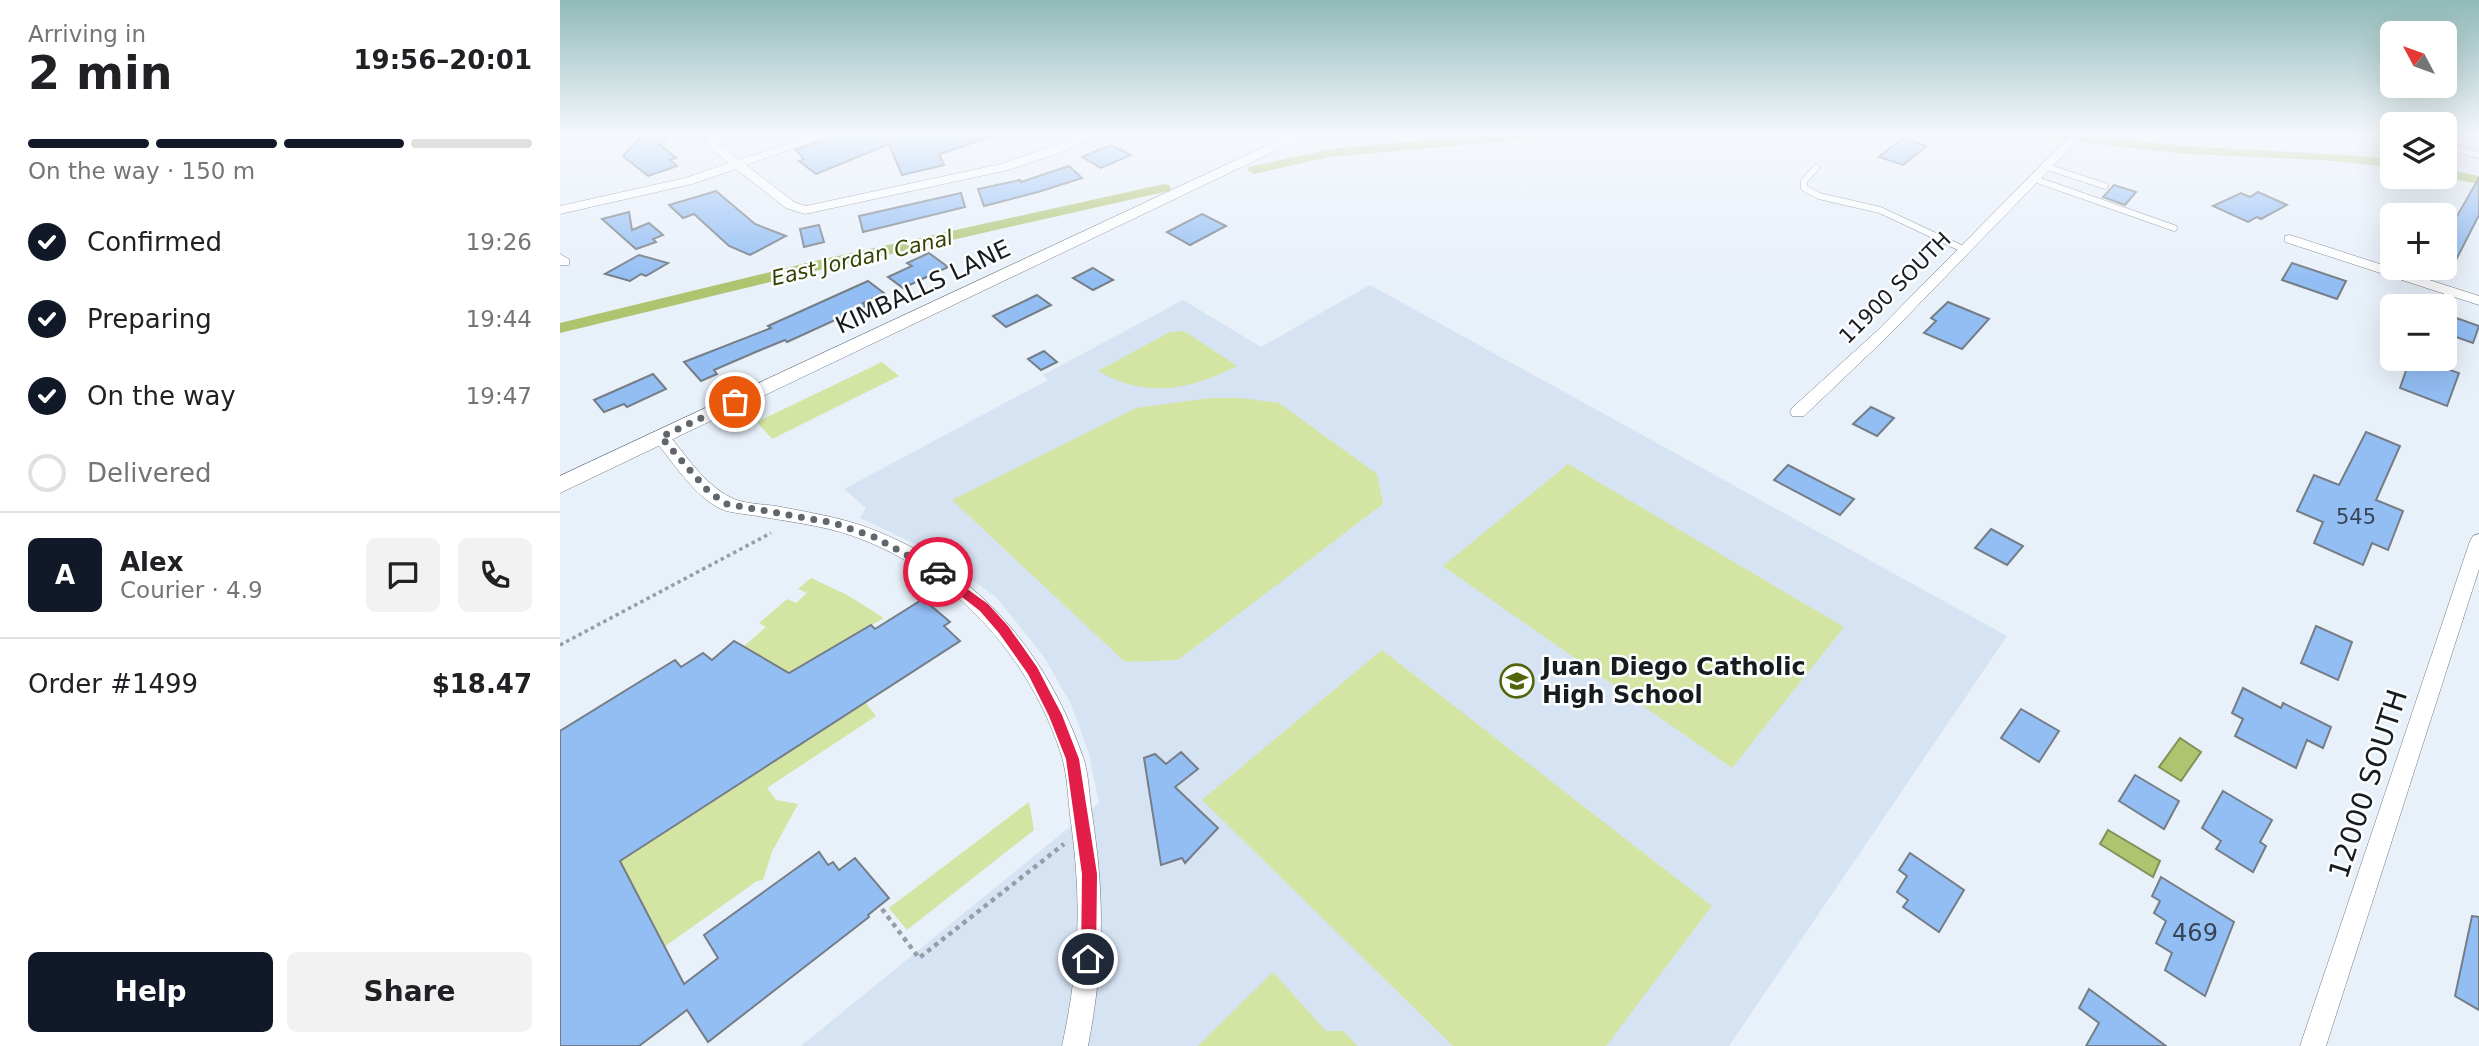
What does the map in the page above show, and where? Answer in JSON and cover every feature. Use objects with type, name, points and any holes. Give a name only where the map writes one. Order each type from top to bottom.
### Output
[{"type":"street","points":[[560,210],[680,182]]},
{"type":"street","points":[[759,182],[792,207],[806,210],[936,182]]},
{"type":"street","name":"KIMBALLS LANE","points":[[560,485],[1202,182]]},
{"type":"street","name":"11900 SOUTH","points":[[1798,412],[1882,334],[2028,182]]},
{"type":"street","points":[[2290,239],[2479,301]]},
{"type":"street","points":[[661,437],[709,492],[727,504],[834,523],[874,537],[932,568],[984,608],[1024,657],[1055,715],[1073,759],[1090,874],[1087,986],[1075,1046]]},
{"type":"street","name":"12000 SOUTH","points":[[2314,1046],[2479,541]]},
{"type":"lane","points":[[1804,182],[1804,188],[1819,196],[1880,210],[1964,248]]},
{"type":"lane","points":[[2043,182],[2174,228]]},
{"type":"lane","points":[[2092,182],[2105,186]]},
{"type":"path","points":[[560,645],[771,533]]},
{"type":"path","points":[[881,909],[919,958],[1058,847],[1082,832]]},
{"type":"shaded area","name":"Juan Diego Catholic High School","points":[[1370,285],[2007,636],[1729,1046],[801,1046],[1099,803],[1089,754],[1071,704],[1044,657],[997,598],[935,553],[860,518],[866,508],[844,489],[1048,380],[1043,375],[1183,300],[1261,347]]},
{"type":"shaded area","points":[[1184,331],[1237,366],[1202,381],[1168,388],[1133,385],[1098,371],[1170,332]]},
{"type":"shaded area","points":[[882,362],[899,376],[772,439],[757,422]]},
{"type":"shaded area","points":[[1210,398],[1241,398],[1279,403],[1377,474],[1383,504],[1178,660],[1125,662],[952,500],[1136,408]]},
{"type":"shaded area","points":[[1568,464],[1844,627],[1732,768],[1443,566]]},
{"type":"shaded area","points":[[811,578],[847,595],[884,618],[789,673],[743,647],[766,627],[759,623],[787,599],[796,603],[807,593],[798,589]]},
{"type":"shaded area","points":[[1382,650],[1712,906],[1606,1046],[1453,1046],[1202,800]]},
{"type":"shaded area","points":[[866,703],[876,716],[767,788],[776,800],[798,804],[772,852],[763,880],[757,881],[664,947],[620,861],[834,723],[833,721],[842,715],[844,717]]},
{"type":"shaded area","points":[[2180,738],[2201,752],[2181,781],[2159,767]]},
{"type":"shaded area","points":[[1029,802],[1034,830],[907,930],[889,908]]},
{"type":"shaded area","points":[[2108,830],[2160,861],[2153,877],[2100,844]]},
{"type":"shaded area","points":[[1273,972],[1326,1031],[1343,1031],[1358,1046],[1198,1046]]},
{"type":"building","points":[[1021,182],[1070,182],[984,206],[978,189]]},
{"type":"building","points":[[2477,182],[2479,182],[2479,215],[2457,258],[2457,216]]},
{"type":"building","points":[[2114,185],[2136,192],[2125,205],[2103,197]]},
{"type":"building","points":[[716,191],[755,224],[786,236],[750,255],[729,246],[694,214],[683,218],[669,205]]},
{"type":"building","points":[[2258,192],[2287,205],[2261,219],[2257,217],[2248,222],[2213,206],[2241,193],[2250,197]]},
{"type":"building","points":[[961,193],[965,207],[863,232],[859,216]]},
{"type":"building","points":[[629,212],[632,230],[649,223],[663,235],[653,239],[656,242],[636,249],[602,219]]},
{"type":"building","points":[[1202,214],[1226,226],[1190,245],[1167,232]]},
{"type":"building","points":[[819,225],[824,242],[804,247],[800,229]]},
{"type":"building","points":[[929,253],[948,267],[903,288],[888,277],[912,266],[907,263]]},
{"type":"building","points":[[639,255],[668,263],[646,276],[641,274],[630,281],[605,274]]},
{"type":"building","points":[[2292,263],[2346,281],[2337,299],[2282,280]]},
{"type":"building","points":[[1093,268],[1113,280],[1093,290],[1073,278]]},
{"type":"building","points":[[868,281],[884,293],[863,303],[866,306],[787,342],[785,340],[714,370],[717,374],[701,381],[684,362],[771,328],[768,326]]},
{"type":"building","points":[[1037,295],[1051,305],[1006,327],[993,316]]},
{"type":"building","points":[[1948,302],[1989,319],[1962,349],[1924,333],[1936,321],[1931,318]]},
{"type":"building","points":[[2457,318],[2479,326],[2473,343],[2457,337]]},
{"type":"building","points":[[1044,351],[1057,362],[1041,370],[1028,359]]},
{"type":"building","points":[[2406,371],[2459,373],[2447,406],[2400,388]]},
{"type":"building","points":[[653,374],[666,389],[627,407],[624,404],[604,412],[594,400]]},
{"type":"building","points":[[1871,407],[1894,418],[1877,436],[1853,424]]},
{"type":"building","points":[[2366,432],[2400,446],[2376,500],[2403,511],[2388,550],[2372,543],[2363,565],[2314,543],[2323,522],[2297,511],[2314,475],[2339,485]]},
{"type":"building","points":[[1788,465],[1854,499],[1840,515],[1774,480]]},
{"type":"building","points":[[1991,529],[2023,546],[2007,565],[1975,548]]},
{"type":"building","points":[[923,599],[950,622],[944,626],[960,641],[620,861],[684,984],[718,958],[704,935],[819,852],[828,865],[833,862],[839,870],[855,858],[889,898],[868,915],[869,917],[708,1042],[687,1010],[639,1046],[560,1046],[560,731],[675,660],[681,667],[703,653],[712,660],[734,641],[789,673],[871,625],[875,629]]},
{"type":"building","points":[[2316,626],[2352,642],[2338,680],[2301,663]]},
{"type":"building","points":[[2243,688],[2281,708],[2283,703],[2331,727],[2323,748],[2307,740],[2296,768],[2235,736],[2243,719],[2232,713]]},
{"type":"building","points":[[2021,709],[2059,731],[2039,762],[2001,738]]},
{"type":"building","points":[[1181,752],[1198,769],[1175,787],[1218,828],[1185,863],[1182,858],[1161,865],[1144,758],[1155,754],[1166,764]]},
{"type":"building","points":[[2135,775],[2179,801],[2164,829],[2119,801]]},
{"type":"building","points":[[2223,791],[2272,820],[2260,842],[2266,846],[2253,872],[2216,849],[2221,841],[2202,828]]},
{"type":"building","points":[[1910,853],[1964,890],[1939,932],[1903,907],[1908,900],[1897,892],[1907,876],[1899,870]]},
{"type":"building","points":[[2161,877],[2234,922],[2205,996],[2165,970],[2172,953],[2156,943],[2166,921],[2154,913],[2160,901],[2152,896]]},
{"type":"building","points":[[2472,916],[2479,917],[2479,1010],[2455,996]]},
{"type":"building","points":[[2089,989],[2166,1046],[2086,1046],[2099,1023],[2079,1008]]},
{"type":"waterway","name":"East Jordan Canal","points":[[560,328],[815,266],[1164,188]]},
{"type":"way so far","points":[[735,402],[661,437],[709,492],[727,504],[834,523],[874,537],[938,572]]},
{"type":"place","name":"Juan Diego Catholic High School","points":[[1517,681]]},
{"type":"route","points":[[938,572],[984,608],[1024,657],[1055,715],[1073,759],[1090,874],[1088,959]]}]
